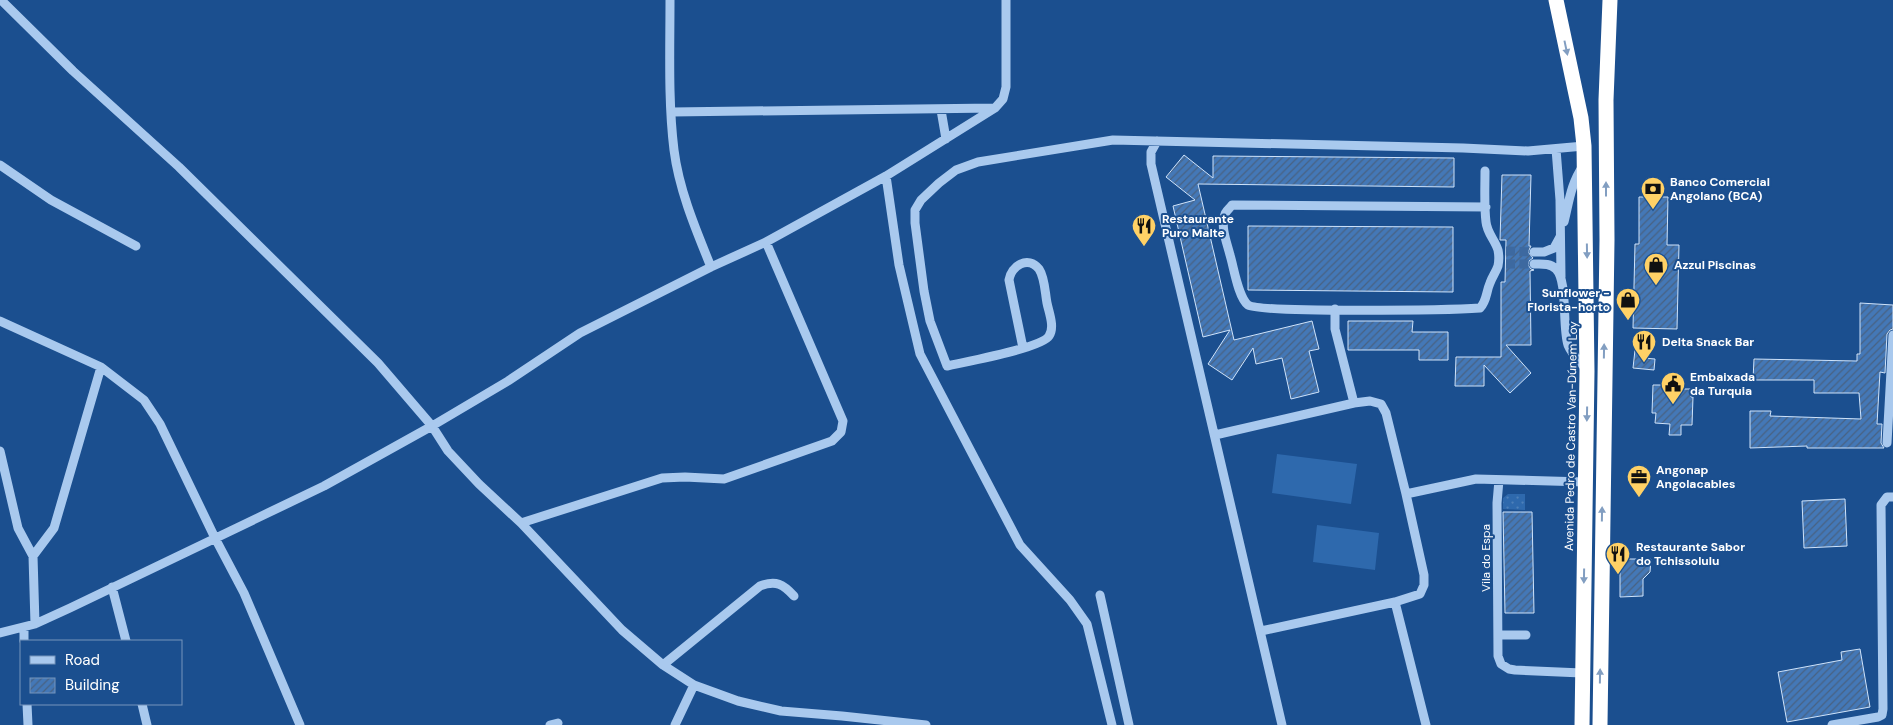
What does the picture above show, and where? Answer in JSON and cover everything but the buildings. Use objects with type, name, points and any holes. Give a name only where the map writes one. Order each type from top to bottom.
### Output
[{"type":"highway","name":"Avenida Pedro de Castro Van-Dúnem Loy","points":[[1556,0],[1581,118],[1584,146],[1588,371],[1582,725]]},
{"type":"highway","points":[[1600,725],[1607,240],[1606,100],[1610,0]]},
{"type":"street","points":[[2,0],[73,71],[180,167],[378,363],[432,426],[448,451],[479,484],[521,523],[622,630],[663,665],[694,685],[738,701],[781,711],[926,725]]},
{"type":"street","points":[[670,0],[672,112],[675,152],[692,219],[711,267]]},
{"type":"street","points":[[0,634],[35,624],[324,486],[508,381],[580,333],[711,267],[766,242],[886,176],[946,139],[995,108],[1003,99],[1006,87],[1006,0]]},
{"type":"street","points":[[672,112],[995,108]]},
{"type":"street","points":[[941,110],[946,139]]},
{"type":"street","points":[[1023,348],[1009,280],[1012,269],[1016,265],[1027,262],[1033,264],[1040,272],[1052,325],[1052,331],[1046,340],[1023,348],[947,366],[930,320],[922,282],[915,210],[921,200],[956,170],[978,162],[1113,140],[1463,148],[1519,152],[1584,146]]},
{"type":"street","points":[[1157,140],[1151,152],[1151,164],[1282,725]]},
{"type":"street","points":[[1556,149],[1565,332],[1573,354],[1588,371]]},
{"type":"street","points":[[1534,252],[1544,252],[1554,248],[1561,233],[1572,186],[1584,164]]},
{"type":"street","points":[[0,165],[51,200],[136,246]]},
{"type":"street","points":[[1485,171],[1486,207],[1486,222],[1488,232],[1502,251],[1502,264],[1489,284],[1485,303],[1480,308],[1258,308],[1249,305],[1243,299],[1224,228],[1225,214],[1232,205],[1486,207]]},
{"type":"street","points":[[886,176],[899,265],[920,354],[1020,545],[1079,610],[1086,624],[1112,725]]},
{"type":"street","points":[[521,523],[662,478],[685,477],[724,480],[832,441],[841,432],[843,421],[766,242]]},
{"type":"street","points":[[1534,264],[1551,266],[1558,271],[1561,278]]},
{"type":"street","points":[[1334,309],[1335,329],[1354,403]]},
{"type":"street","points":[[0,321],[101,367],[144,400],[154,416],[244,593],[300,725]]},
{"type":"street","points":[[1887,443],[1893,335]]},
{"type":"street","points":[[33,556],[54,528],[101,367]]},
{"type":"street","points":[[1214,435],[1354,403],[1370,401],[1381,404],[1386,414],[1406,494],[1424,575],[1424,585],[1420,594],[1395,602],[1261,630]]},
{"type":"street","points":[[0,450],[18,528],[33,556],[35,624]]},
{"type":"street","points":[[1406,494],[1476,479],[1585,482]]},
{"type":"street","name":"Vila do Espa","points":[[1499,480],[1497,503],[1498,656],[1501,664],[1509,669],[1582,673]]},
{"type":"street","points":[[1832,725],[1882,715],[1881,505],[1887,497],[1893,497]]},
{"type":"street","points":[[663,665],[760,586],[770,582],[776,583],[786,588],[794,596]]},
{"type":"street","points":[[112,587],[126,640]]},
{"type":"street","points":[[1100,595],[1129,725]]},
{"type":"street","points":[[1395,602],[1426,725]]},
{"type":"street","points":[[24,627],[24,640]]},
{"type":"street","points":[[1499,635],[1526,635]]},
{"type":"street","points":[[675,725],[694,685]]},
{"type":"street","points":[[27,705],[28,725]]},
{"type":"street","points":[[142,705],[147,725]]},
{"type":"shaded area","points":[[1277,454],[1357,464],[1351,504],[1272,493]]},
{"type":"shaded area","points":[[1508,494],[1525,494],[1525,510],[1503,509],[1503,498]]},
{"type":"shaded area","points":[[1317,525],[1379,533],[1375,570],[1313,562]]},
{"type":"tunnel","points":[[1506,251],[1534,252]]},
{"type":"tunnel","points":[[1506,264],[1534,264]]},
{"type":"place","name":"Banco Comercial Angolano (BCA)","points":[[1653,210]]},
{"type":"place","name":"Restaurante Puro Malte","points":[[1144,247]]},
{"type":"place","name":"Azzul Piscinas","points":[[1656,286]]},
{"type":"place","name":"Sunflower - Florista-horto","points":[[1628,321]]},
{"type":"place","name":"Delta Snack Bar","points":[[1644,363]]},
{"type":"place","name":"Embaixada da Turquia","points":[[1673,405]]},
{"type":"place","name":"Angonap Angolacables","points":[[1639,498]]},
{"type":"place","name":"Restaurante Sabor do Tchissolulu","points":[[1618,575]]}]
